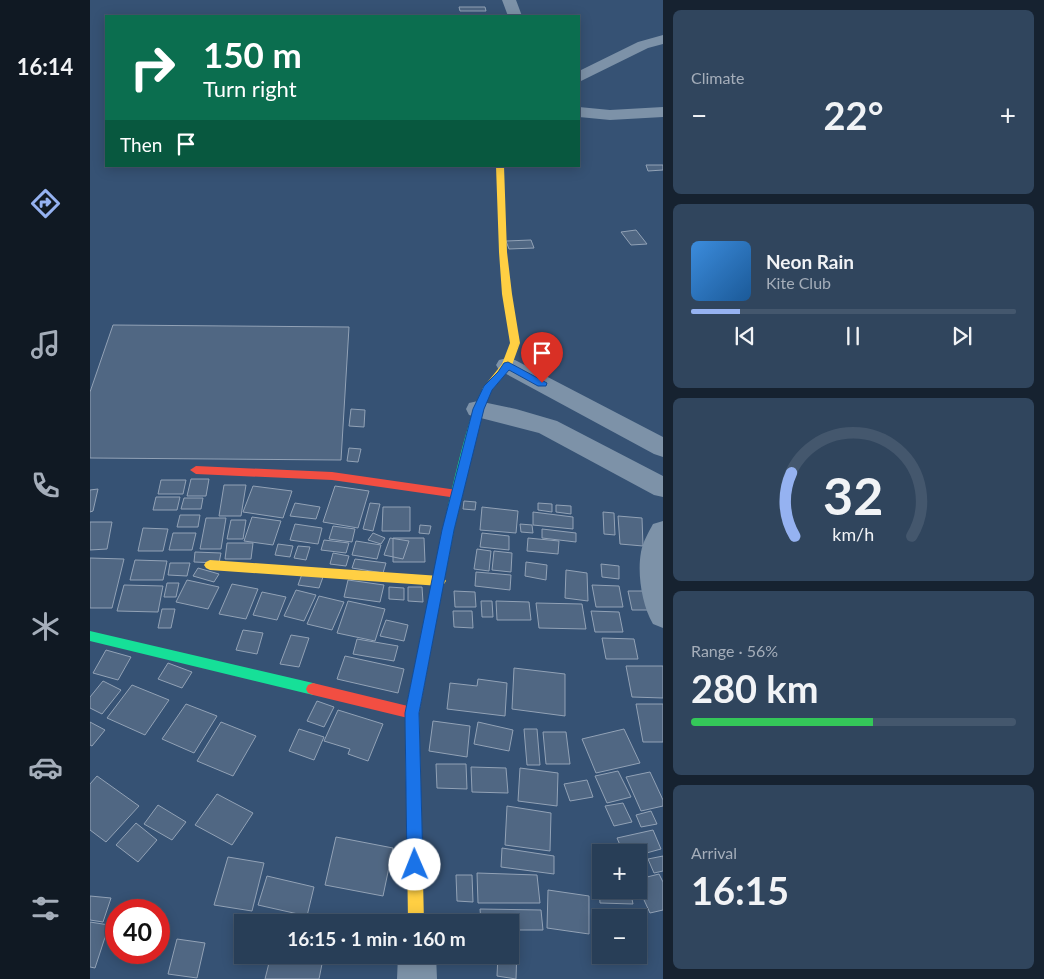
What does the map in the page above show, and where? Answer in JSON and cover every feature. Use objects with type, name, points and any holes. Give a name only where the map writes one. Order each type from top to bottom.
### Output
[{"type":"street","points":[[509,0],[515,15]]},
{"type":"street","points":[[580,75],[642,44],[663,39]]},
{"type":"street","points":[[580,112],[610,115],[663,112]]},
{"type":"street","points":[[416,914],[412,713],[457,494],[483,399],[505,369],[515,343],[507,294],[503,252],[500,167]]},
{"type":"street","points":[[505,369],[663,448]]},
{"type":"street","points":[[483,399],[516,417],[548,427],[663,488]]},
{"type":"street","points":[[196,470],[322,475],[457,494]]},
{"type":"street","points":[[663,531],[653,550],[663,616]]},
{"type":"street","points":[[210,565],[440,581]]},
{"type":"street","points":[[90,636],[412,713]]},
{"type":"street","points":[[416,964],[417,979]]},
{"type":"building","points":[[459,7],[485,7],[486,11],[460,11]]},
{"type":"building","points":[[646,165],[663,165],[663,170],[648,171]]},
{"type":"building","points":[[636,230],[647,244],[631,245],[621,232]]},
{"type":"building","points":[[531,240],[534,248],[509,249],[506,241]]},
{"type":"building","points":[[113,325],[349,327],[341,460],[90,458],[90,392]]},
{"type":"building","points":[[351,409],[365,410],[364,427],[349,426]]},
{"type":"building","points":[[349,448],[361,449],[358,462],[347,461]]},
{"type":"building","points":[[191,479],[209,479],[206,496],[187,496]]},
{"type":"building","points":[[161,480],[186,480],[183,494],[158,494]]},
{"type":"building","points":[[224,485],[246,485],[241,516],[219,516]]},
{"type":"building","points":[[253,486],[292,491],[283,518],[243,512]]},
{"type":"building","points":[[335,486],[369,491],[358,528],[323,522]]},
{"type":"building","points":[[98,489],[93,511],[90,512],[90,490]]},
{"type":"building","points":[[156,497],[180,497],[177,510],[153,510]]},
{"type":"building","points":[[184,498],[203,498],[201,509],[181,509]]},
{"type":"building","points":[[464,501],[476,502],[475,510],[463,509]]},
{"type":"building","points":[[295,503],[320,507],[316,519],[290,516]]},
{"type":"building","points":[[370,503],[380,504],[373,531],[363,529]]},
{"type":"building","points":[[538,503],[552,504],[552,512],[538,510]]},
{"type":"building","points":[[556,505],[571,506],[571,514],[556,512]]},
{"type":"building","points":[[383,507],[410,507],[410,531],[382,531]]},
{"type":"building","points":[[482,507],[518,511],[516,533],[480,530]]},
{"type":"building","points":[[533,512],[573,517],[573,529],[533,525]]},
{"type":"building","points":[[603,512],[614,513],[615,535],[604,534]]},
{"type":"building","points":[[180,515],[200,515],[198,527],[177,527]]},
{"type":"building","points":[[618,516],[642,518],[643,546],[620,544]]},
{"type":"building","points":[[252,517],[281,521],[273,545],[244,541]]},
{"type":"building","points":[[206,518],[226,518],[221,549],[200,549]]},
{"type":"building","points":[[231,520],[246,520],[243,539],[227,539]]},
{"type":"building","points":[[90,522],[112,522],[107,549],[90,550]]},
{"type":"building","points":[[295,524],[322,528],[318,544],[290,540]]},
{"type":"building","points":[[520,524],[532,525],[533,533],[521,532]]},
{"type":"building","points":[[420,525],[431,526],[429,534],[419,533]]},
{"type":"building","points":[[333,526],[355,529],[352,542],[329,539]]},
{"type":"building","points":[[143,528],[168,529],[163,551],[138,551]]},
{"type":"building","points":[[542,529],[576,533],[576,542],[542,538]]},
{"type":"building","points":[[173,533],[196,533],[192,550],[169,550]]},
{"type":"building","points":[[373,533],[385,538],[381,544],[368,540]]},
{"type":"building","points":[[482,533],[509,536],[509,550],[480,547]]},
{"type":"building","points":[[390,538],[409,541],[403,559],[384,555]]},
{"type":"building","points":[[393,538],[424,538],[425,562],[393,562]]},
{"type":"building","points":[[528,538],[559,541],[558,554],[527,551]]},
{"type":"building","points":[[324,540],[349,543],[346,553],[321,550]]},
{"type":"building","points":[[356,541],[381,545],[377,559],[352,555]]},
{"type":"building","points":[[227,543],[253,543],[251,559],[225,559]]},
{"type":"building","points":[[278,544],[293,546],[290,557],[275,555]]},
{"type":"building","points":[[298,546],[310,547],[306,560],[294,558]]},
{"type":"building","points":[[477,549],[491,551],[489,571],[474,569]]},
{"type":"building","points":[[494,551],[512,553],[511,572],[492,570]]},
{"type":"building","points":[[195,552],[221,553],[219,563],[194,562]]},
{"type":"building","points":[[333,553],[349,556],[346,566],[330,564]]},
{"type":"building","points":[[90,558],[124,559],[112,608],[90,608]]},
{"type":"building","points":[[355,559],[386,563],[383,573],[352,568]]},
{"type":"building","points":[[135,560],[167,561],[163,580],[130,580]]},
{"type":"building","points":[[526,562],[547,565],[546,580],[525,576]]},
{"type":"building","points":[[170,563],[190,563],[187,576],[168,575]]},
{"type":"building","points":[[601,564],[619,566],[619,579],[602,577]]},
{"type":"building","points":[[198,568],[219,574],[214,582],[193,576]]},
{"type":"building","points":[[566,570],[587,573],[588,601],[565,598]]},
{"type":"building","points":[[476,572],[511,575],[510,590],[475,586]]},
{"type":"building","points":[[302,574],[323,577],[319,588],[298,585]]},
{"type":"building","points":[[187,580],[219,587],[208,609],[176,602]]},
{"type":"building","points":[[348,580],[384,585],[380,602],[344,597]]},
{"type":"building","points":[[167,583],[179,583],[176,597],[164,597]]},
{"type":"building","points":[[232,584],[258,589],[246,619],[219,614]]},
{"type":"building","points":[[124,585],[163,586],[158,612],[117,611]]},
{"type":"building","points":[[592,585],[619,586],[623,607],[596,607]]},
{"type":"building","points":[[389,587],[404,588],[404,600],[389,599]]},
{"type":"building","points":[[408,587],[422,587],[423,602],[408,601]]},
{"type":"building","points":[[296,590],[316,595],[304,621],[284,616]]},
{"type":"building","points":[[454,591],[475,592],[476,607],[455,607]]},
{"type":"building","points":[[628,591],[647,591],[651,610],[632,610]]},
{"type":"building","points":[[262,592],[286,597],[277,620],[253,615]]},
{"type":"building","points":[[319,596],[344,602],[332,630],[307,624]]},
{"type":"building","points":[[348,601],[385,609],[375,641],[337,633]]},
{"type":"building","points":[[481,601],[492,601],[493,617],[482,617]]},
{"type":"building","points":[[496,601],[529,602],[531,620],[497,620]]},
{"type":"building","points":[[536,603],[582,604],[586,629],[539,628]]},
{"type":"building","points":[[162,609],[175,609],[171,628],[158,628]]},
{"type":"building","points":[[453,611],[472,611],[473,628],[454,627]]},
{"type":"building","points":[[591,611],[619,612],[623,632],[595,632]]},
{"type":"building","points":[[386,620],[408,625],[404,641],[380,636]]},
{"type":"building","points":[[243,630],[263,633],[257,654],[236,650]]},
{"type":"building","points":[[291,635],[309,638],[299,667],[280,664]]},
{"type":"building","points":[[602,638],[634,639],[638,659],[606,659]]},
{"type":"building","points":[[357,639],[398,646],[394,661],[353,654]]},
{"type":"building","points":[[106,650],[131,657],[118,680],[93,673]]},
{"type":"building","points":[[345,656],[404,669],[398,693],[337,679]]},
{"type":"building","points":[[168,663],[192,672],[182,688],[158,679]]},
{"type":"building","points":[[626,666],[663,666],[663,698],[632,697]]},
{"type":"building","points":[[514,668],[565,674],[565,716],[512,709]]},
{"type":"building","points":[[478,679],[507,683],[505,716],[447,709],[450,683],[477,686]]},
{"type":"building","points":[[103,681],[121,690],[102,714],[90,708],[90,697]]},
{"type":"building","points":[[132,685],[169,700],[145,735],[107,718]]},
{"type":"building","points":[[317,701],[334,707],[324,727],[307,721]]},
{"type":"building","points":[[186,704],[217,716],[194,753],[162,739]]},
{"type":"building","points":[[636,704],[663,704],[663,742],[643,742]]},
{"type":"building","points":[[338,710],[383,724],[368,761],[348,754],[350,749],[324,741]]},
{"type":"building","points":[[433,721],[470,726],[467,757],[429,751]]},
{"type":"building","points":[[90,722],[105,730],[92,746],[90,745]]},
{"type":"building","points":[[221,722],[256,736],[233,776],[197,761]]},
{"type":"building","points":[[478,722],[513,730],[509,751],[474,744]]},
{"type":"building","points":[[299,729],[324,737],[314,760],[289,751]]},
{"type":"building","points":[[524,729],[537,729],[540,765],[527,765]]},
{"type":"building","points":[[624,729],[640,763],[596,773],[582,739]]},
{"type":"building","points":[[543,732],[566,732],[570,764],[546,764]]},
{"type":"building","points":[[436,764],[466,764],[467,789],[437,788]]},
{"type":"building","points":[[471,767],[506,768],[508,793],[472,792]]},
{"type":"building","points":[[520,768],[558,773],[557,806],[518,801]]},
{"type":"building","points":[[618,771],[631,797],[607,803],[595,776]]},
{"type":"building","points":[[650,772],[663,800],[663,806],[641,811],[626,777]]},
{"type":"building","points":[[97,776],[139,806],[106,842],[90,830],[90,784]]},
{"type":"building","points":[[587,780],[593,797],[570,801],[564,784]]},
{"type":"building","points":[[217,794],[253,813],[232,845],[195,825]]},
{"type":"building","points":[[623,803],[632,822],[614,826],[605,806]]},
{"type":"building","points":[[158,805],[186,822],[172,840],[144,824]]},
{"type":"building","points":[[507,806],[551,813],[550,851],[505,845]]},
{"type":"building","points":[[651,811],[657,824],[641,827],[636,815]]},
{"type":"building","points":[[136,823],[157,840],[138,862],[116,845]]},
{"type":"building","points":[[653,830],[661,849],[647,853],[647,844],[620,844],[617,838]]},
{"type":"building","points":[[336,837],[393,848],[383,896],[325,885]]},
{"type":"building","points":[[502,848],[554,856],[554,874],[501,867]]},
{"type":"building","points":[[663,856],[663,871],[654,873],[648,859]]},
{"type":"building","points":[[228,857],[264,863],[252,911],[214,905]]},
{"type":"building","points":[[477,873],[537,875],[540,903],[478,903]]},
{"type":"building","points":[[659,874],[663,882],[663,910],[650,913],[644,899],[647,899],[647,877]]},
{"type":"building","points":[[456,875],[472,875],[473,902],[457,901]]},
{"type":"building","points":[[267,876],[314,887],[307,914],[298,914],[258,905]]},
{"type":"building","points":[[548,890],[589,896],[589,934],[547,928]]},
{"type":"building","points":[[90,896],[111,898],[105,899],[103,922],[90,920]]},
{"type":"building","points":[[600,899],[632,899],[633,904],[600,903]]},
{"type":"building","points":[[480,909],[541,910],[543,930],[519,930],[519,914],[480,914]]},
{"type":"building","points":[[90,922],[105,924],[105,937],[95,968],[90,967]]},
{"type":"building","points":[[177,939],[205,943],[197,978],[168,974]]},
{"type":"building","points":[[269,964],[322,964],[319,979],[265,979]]},
{"type":"building","points":[[498,964],[516,964],[516,979],[497,976]]},
{"type":"traffic: fast","points":[[429,627],[448,530],[478,409],[487,389]]},
{"type":"traffic: fast","points":[[90,636],[313,689]]},
{"type":"traffic: slow","points":[[487,389],[507,365],[515,343],[507,294],[503,252],[500,167]]},
{"type":"traffic: slow","points":[[210,565],[440,581]]},
{"type":"traffic: slow","points":[[416,914],[412,713],[429,627]]},
{"type":"traffic: jam","points":[[196,470],[332,476],[457,494]]},
{"type":"traffic: jam","points":[[313,689],[412,713]]},
{"type":"route","points":[[415,865],[412,713],[440,581],[448,530],[478,409],[487,389],[508,365],[542,383]]}]
